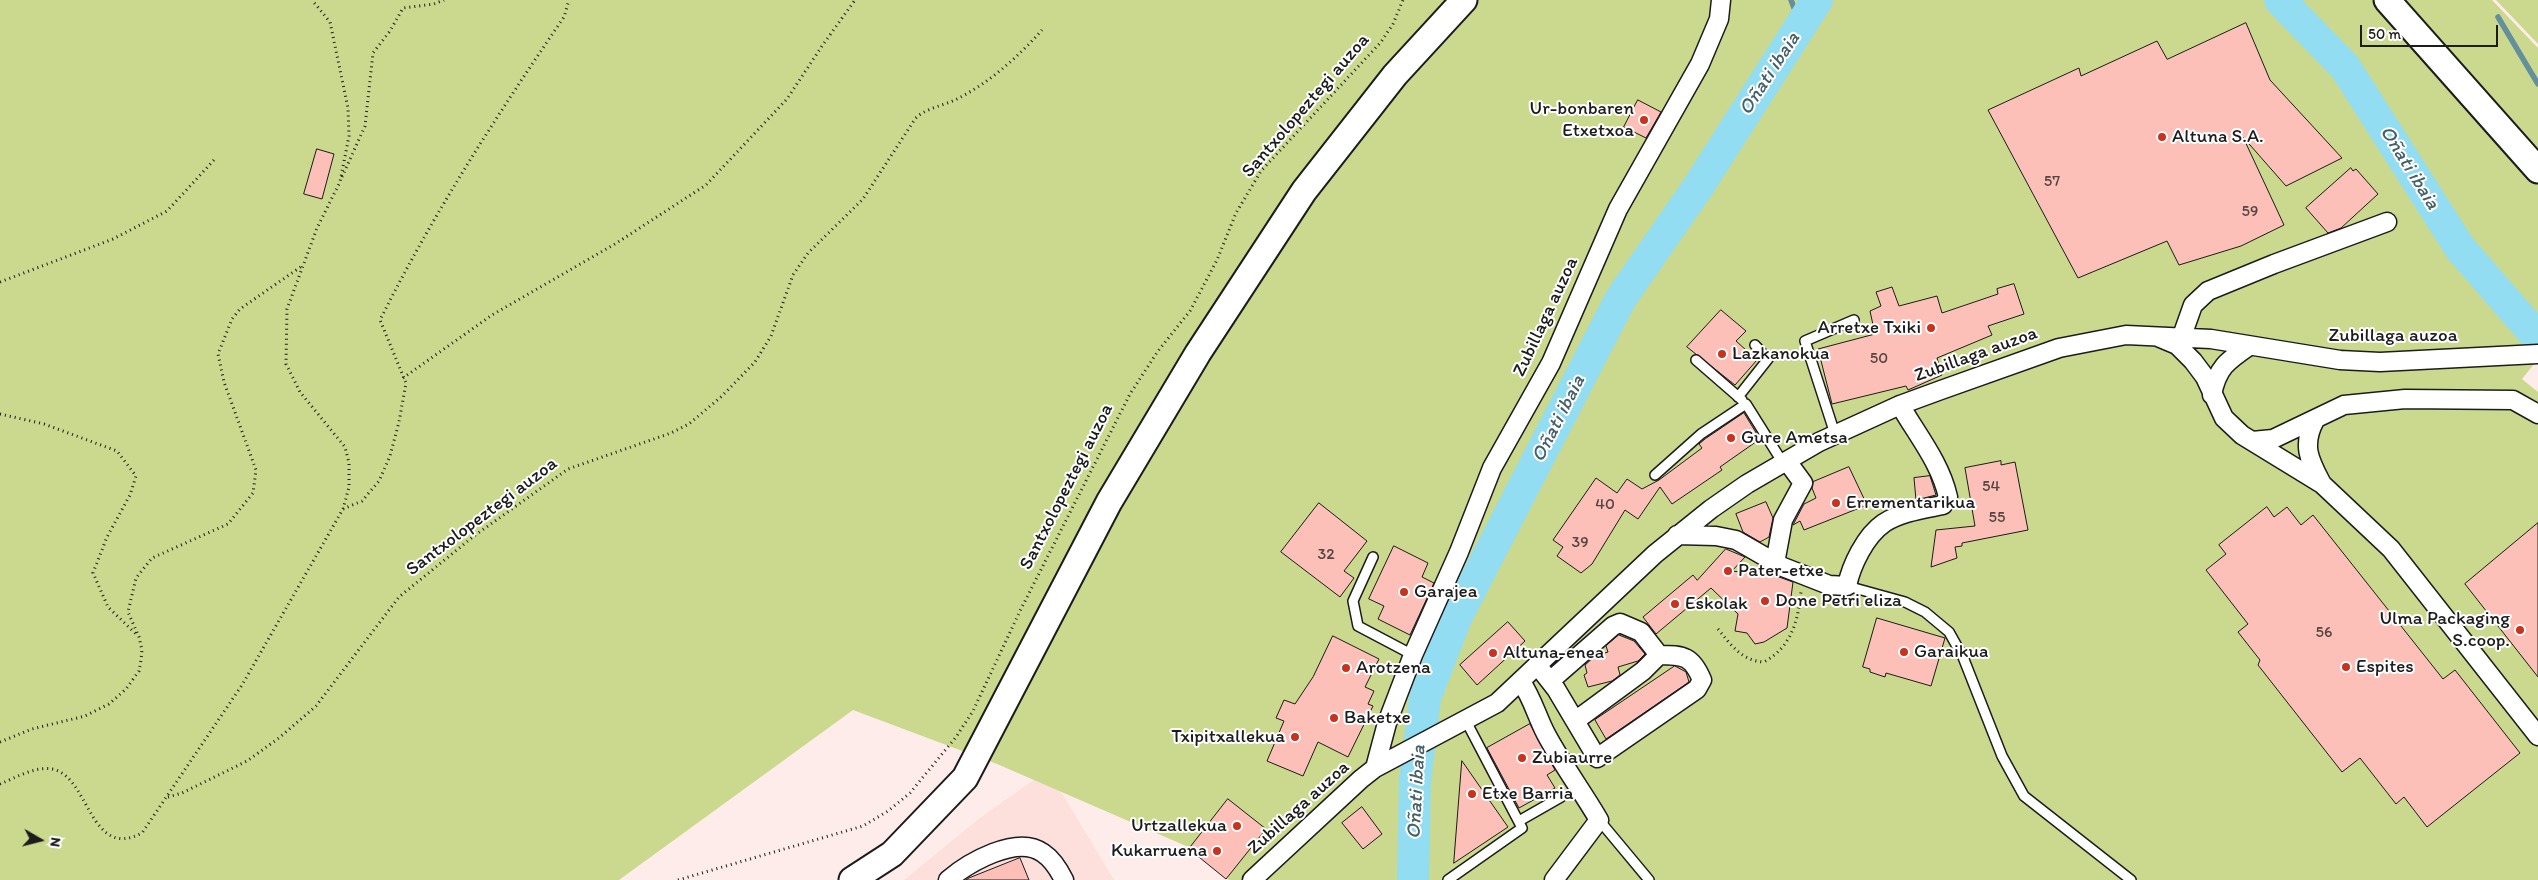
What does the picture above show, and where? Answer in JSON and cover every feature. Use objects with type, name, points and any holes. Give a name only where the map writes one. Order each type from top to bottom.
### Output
[{"type":"main road","points":[[852,880],[892,854],[965,778],[1109,502],[1198,353],[1304,192],[1395,75],[1464,0]]},
{"type":"main road","points":[[2387,0],[2538,170]]},
{"type":"street","name":"Zubillaga auzoa","points":[[1375,768],[1386,723],[1413,655],[1459,552],[1492,468],[1551,363],[1618,209],[1700,64],[1719,19],[1721,0]]},
{"type":"street","points":[[2182,336],[2193,305],[2208,291],[2387,222]]},
{"type":"street","name":"Zubillaga auzoa","points":[[1252,880],[1324,811],[1375,768],[1497,703],[1676,535],[1718,504],[1788,465],[1835,434],[1900,405],[2059,348],[2126,336],[2182,336],[2340,360],[2380,362],[2538,354]]},
{"type":"street","name":"Zubillaga auzoa","points":[[2155,336],[2177,345],[2193,361],[2205,377],[2224,418],[2252,441],[2322,484],[2391,549],[2538,736]]},
{"type":"street","points":[[2212,395],[2215,378],[2227,360],[2249,346]]},
{"type":"street","points":[[2252,441],[2273,439],[2344,405],[2405,399],[2513,400],[2538,414]]},
{"type":"street","name":"Zubillaga auzoa","points":[[1847,586],[1859,554],[1883,524],[1898,516],[1943,505],[1948,497],[1938,466],[1918,437],[1900,405]]},
{"type":"street","name":"Zubillaga auzoa","points":[[2315,420],[2311,428],[2307,450],[2322,484]]},
{"type":"street","points":[[1775,563],[1783,520],[1802,483],[1788,465]]},
{"type":"street","points":[[1676,535],[1716,536],[1736,540],[1775,563],[1828,585],[1847,586]]},
{"type":"street","points":[[1550,681],[1613,626],[1620,623],[1641,632],[1660,655]]},
{"type":"street","points":[[1538,666],[1550,681],[1597,758],[1697,689],[1702,680],[1696,664],[1679,655],[1660,655],[1643,671],[1575,721]]},
{"type":"street","points":[[1520,682],[1528,693],[1533,710],[1558,755],[1599,820],[1554,880]]},
{"type":"street","points":[[948,880],[994,851],[1019,847],[1042,852],[1058,869],[1064,880]]},
{"type":"lane","points":[[1835,434],[1805,341],[1854,320]]},
{"type":"lane","points":[[1738,397],[1768,359],[1755,345]]},
{"type":"lane","points":[[1696,360],[1746,404],[1788,465]]},
{"type":"lane","points":[[1655,476],[1701,434],[1746,404]]},
{"type":"lane","points":[[1373,557],[1353,601],[1358,626],[1413,655]]},
{"type":"lane","points":[[1847,586],[1905,602],[1925,612],[1949,632],[1963,657],[2002,756],[2024,796],[2131,880]]},
{"type":"lane","points":[[1448,880],[1522,828],[1463,722]]},
{"type":"lane","points":[[1518,821],[1561,797]]},
{"type":"lane","points":[[1599,820],[1648,880]]},
{"type":"path","points":[[312,0],[330,22],[348,108],[348,136],[340,182]]},
{"type":"path","points":[[0,784],[38,770],[50,769],[60,772],[74,785],[105,832],[120,838],[134,837],[142,832],[168,797],[242,685],[342,509],[349,487],[349,463],[345,447],[300,392],[286,364],[287,309],[317,228],[365,126],[374,53],[390,31],[403,8],[434,4],[444,0]]},
{"type":"path","points":[[342,509],[362,501],[379,481],[390,456],[399,422],[406,383],[380,320],[412,256],[499,111],[564,16],[569,0]]},
{"type":"path","points":[[403,378],[492,314],[615,244],[706,184],[787,99],[855,0]]},
{"type":"path","name":"Santxolopeztegi auzoa","points":[[678,880],[863,826],[888,811],[910,793],[956,737],[973,711],[1020,611],[1130,394],[1158,350],[1190,311],[1217,260],[1236,213],[1262,171],[1382,42],[1404,0]]},
{"type":"path","name":"Santxolopeztegi auzoa","points":[[168,797],[247,761],[286,732],[316,706],[399,597],[474,536],[568,469],[670,433],[689,424],[722,396],[755,362],[771,336],[793,275],[808,253],[863,199],[915,119],[920,114],[957,99],[985,81],[1022,52],[1042,30]]},
{"type":"path","points":[[0,282],[113,239],[167,211],[214,160]]},
{"type":"path","points":[[0,742],[32,729],[85,716],[109,704],[126,689],[139,671],[142,650],[139,637],[128,612],[136,578],[152,558],[228,524],[253,493],[256,470],[224,382],[218,354],[232,319],[240,309],[303,265]]},
{"type":"path","points":[[0,414],[44,424],[117,451],[136,476],[130,495],[108,537],[93,573],[108,607],[139,637]]},
{"type":"path","points":[[1718,629],[1738,653],[1755,662],[1764,662],[1774,657],[1792,634],[1797,620],[1803,574]]},
{"type":"shaded area","points":[[1048,770],[1114,880],[904,880],[980,818]]},
{"type":"green space","points":[[0,0],[2492,0],[2538,48],[2538,359],[2522,379],[2538,392],[2538,880],[1229,880],[1193,849],[997,764],[853,710],[619,880],[0,880]]},
{"type":"green space","points":[[2496,0],[2538,0],[2538,44]]},
{"type":"building","name":"Altuna S.A.","points":[[2246,23],[2270,80],[2342,158],[2286,186],[2243,137],[2284,225],[2241,246],[2179,265],[2167,241],[2078,278],[1988,110],[2079,68],[2081,76],[2157,41],[2167,59]]},
{"type":"building","name":"Ur-bonbaren Etxetxoa","points":[[1638,100],[1661,112],[1646,138],[1624,127]]},
{"type":"building","points":[[317,149],[334,154],[322,199],[304,194]]},
{"type":"building","points":[[2351,168],[2353,171],[2356,169],[2378,194],[2341,228],[2328,233],[2306,208]]},
{"type":"building","points":[[2014,284],[2024,314],[1988,326],[1992,335],[1937,358],[1942,375],[1908,390],[1906,386],[1832,404],[1818,349],[1875,334],[1870,311],[1881,306],[1876,292],[1892,287],[1899,306],[1937,296],[1942,313],[1998,294],[1997,289]]},
{"type":"building","name":"Lazkanokua","points":[[1721,310],[1746,331],[1736,341],[1757,360],[1735,385],[1687,347]]},
{"type":"building","points":[[1744,413],[1760,439],[1720,467],[1722,470],[1672,504],[1660,487],[1638,519],[1625,510],[1592,564],[1581,573],[1557,556],[1563,547],[1553,540],[1596,478],[1617,493],[1627,479],[1642,489],[1659,480],[1702,448],[1699,444],[1705,439]]},
{"type":"building","points":[[2001,461],[2001,465],[2015,462],[2028,530],[1962,543],[1962,546],[1955,547],[1957,558],[1931,567],[1936,530],[1975,526],[1965,468]]},
{"type":"building","name":"Errementarikua","points":[[1849,467],[1867,505],[1804,530],[1800,521],[1793,525],[1804,504],[1816,498],[1812,488],[1813,482]]},
{"type":"building","points":[[1930,476],[1936,495],[1916,500],[1914,478]]},
{"type":"building","points":[[1766,502],[1773,518],[1769,537],[1760,542],[1743,532],[1736,514]]},
{"type":"building","points":[[1319,503],[1367,541],[1344,571],[1354,578],[1340,597],[1281,552]]},
{"type":"building","name":"Espites","points":[[2267,507],[2274,517],[2287,507],[2301,525],[2313,515],[2443,679],[2455,670],[2520,753],[2427,827],[2404,797],[2396,804],[2360,758],[2342,772],[2258,665],[2260,660],[2238,632],[2248,624],[2206,570],[2226,554],[2219,545]]},
{"type":"building","name":"Ulma Packaging S.coop.","points":[[2538,523],[2538,677],[2465,584]]},
{"type":"building","name":"Garajea","points":[[1394,546],[1428,563],[1422,577],[1434,583],[1410,635],[1378,619],[1384,606],[1369,599]]},
{"type":"building","points":[[1726,549],[1745,557],[1732,571],[1779,577],[1793,582],[1787,628],[1764,642],[1755,644],[1747,633],[1735,631],[1738,614],[1711,588],[1656,634],[1643,617],[1693,575],[1697,580]]},
{"type":"building","name":"Garaikua","points":[[1877,618],[1945,638],[1931,686],[1886,673],[1885,677],[1870,672],[1870,669],[1863,667]]},
{"type":"building","name":"Altuna-enea","points":[[1508,622],[1525,641],[1477,685],[1460,665]]},
{"type":"building","points":[[1619,635],[1634,641],[1645,654],[1638,661],[1618,667],[1620,675],[1612,681],[1588,687],[1584,675],[1587,673],[1585,665],[1595,656],[1608,652],[1606,646]]},
{"type":"building","points":[[1333,636],[1379,659],[1365,687],[1374,691],[1368,704],[1373,706],[1348,757],[1318,742],[1303,776],[1267,761],[1284,721],[1276,718],[1284,700],[1295,704],[1313,677]]},
{"type":"building","points":[[1675,666],[1686,672],[1689,682],[1606,739],[1595,720]]},
{"type":"building","name":"Zubiaurre","points":[[1530,724],[1555,770],[1547,775],[1555,788],[1519,808],[1487,748]]},
{"type":"building","name":"Etxe Barria","points":[[1462,761],[1508,827],[1454,863]]},
{"type":"building","points":[[1228,799],[1266,829],[1226,879],[1189,849]]},
{"type":"building","points":[[1362,807],[1382,834],[1363,849],[1342,823]]},
{"type":"building","points":[[1020,858],[1029,880],[966,880],[969,878]]},
{"type":"waterway","points":[[1791,0],[1801,26]]},
{"type":"waterway","name":"Oñati ibaia","points":[[1413,880],[1415,781],[1425,698],[1456,618],[1621,298],[1698,187],[1817,0]]},
{"type":"waterway","name":"Oñati ibaia","points":[[2280,0],[2345,67],[2460,248],[2538,338]]},
{"type":"waterway","points":[[2498,17],[2538,84]]},
{"type":"place","name":"Ur-bonbaren Etxetxoa","points":[[1644,120]]},
{"type":"place","name":"Altuna S.A.","points":[[2162,137]]},
{"type":"place","name":"Arretxe Txiki","points":[[1931,328]]},
{"type":"place","name":"Lazkanokua","points":[[1722,354]]},
{"type":"place","name":"Gure Ametsa","points":[[1731,438]]},
{"type":"place","name":"Errementarikua","points":[[1836,503]]},
{"type":"place","name":"Pater-etxe","points":[[1728,571]]},
{"type":"place","name":"Garajea","points":[[1404,592]]},
{"type":"place","name":"Done Petri eliza","points":[[1765,601]]},
{"type":"place","name":"Eskolak","points":[[1675,604]]},
{"type":"place","name":"Ulma Packaging S.coop.","points":[[2520,630]]},
{"type":"place","name":"Garaikua","points":[[1904,652]]},
{"type":"place","name":"Altuna-enea","points":[[1493,653]]},
{"type":"place","name":"Espites","points":[[2346,667]]},
{"type":"place","name":"Arotzena","points":[[1346,668]]},
{"type":"place","name":"Baketxe","points":[[1334,718]]},
{"type":"place","name":"Txipitxallekua","points":[[1295,737]]},
{"type":"place","name":"Zubiaurre","points":[[1522,758]]},
{"type":"place","name":"Etxe Barria","points":[[1472,794]]},
{"type":"place","name":"Urtzallekua","points":[[1237,826]]},
{"type":"place","name":"Kukarruena","points":[[1217,851]]}]
